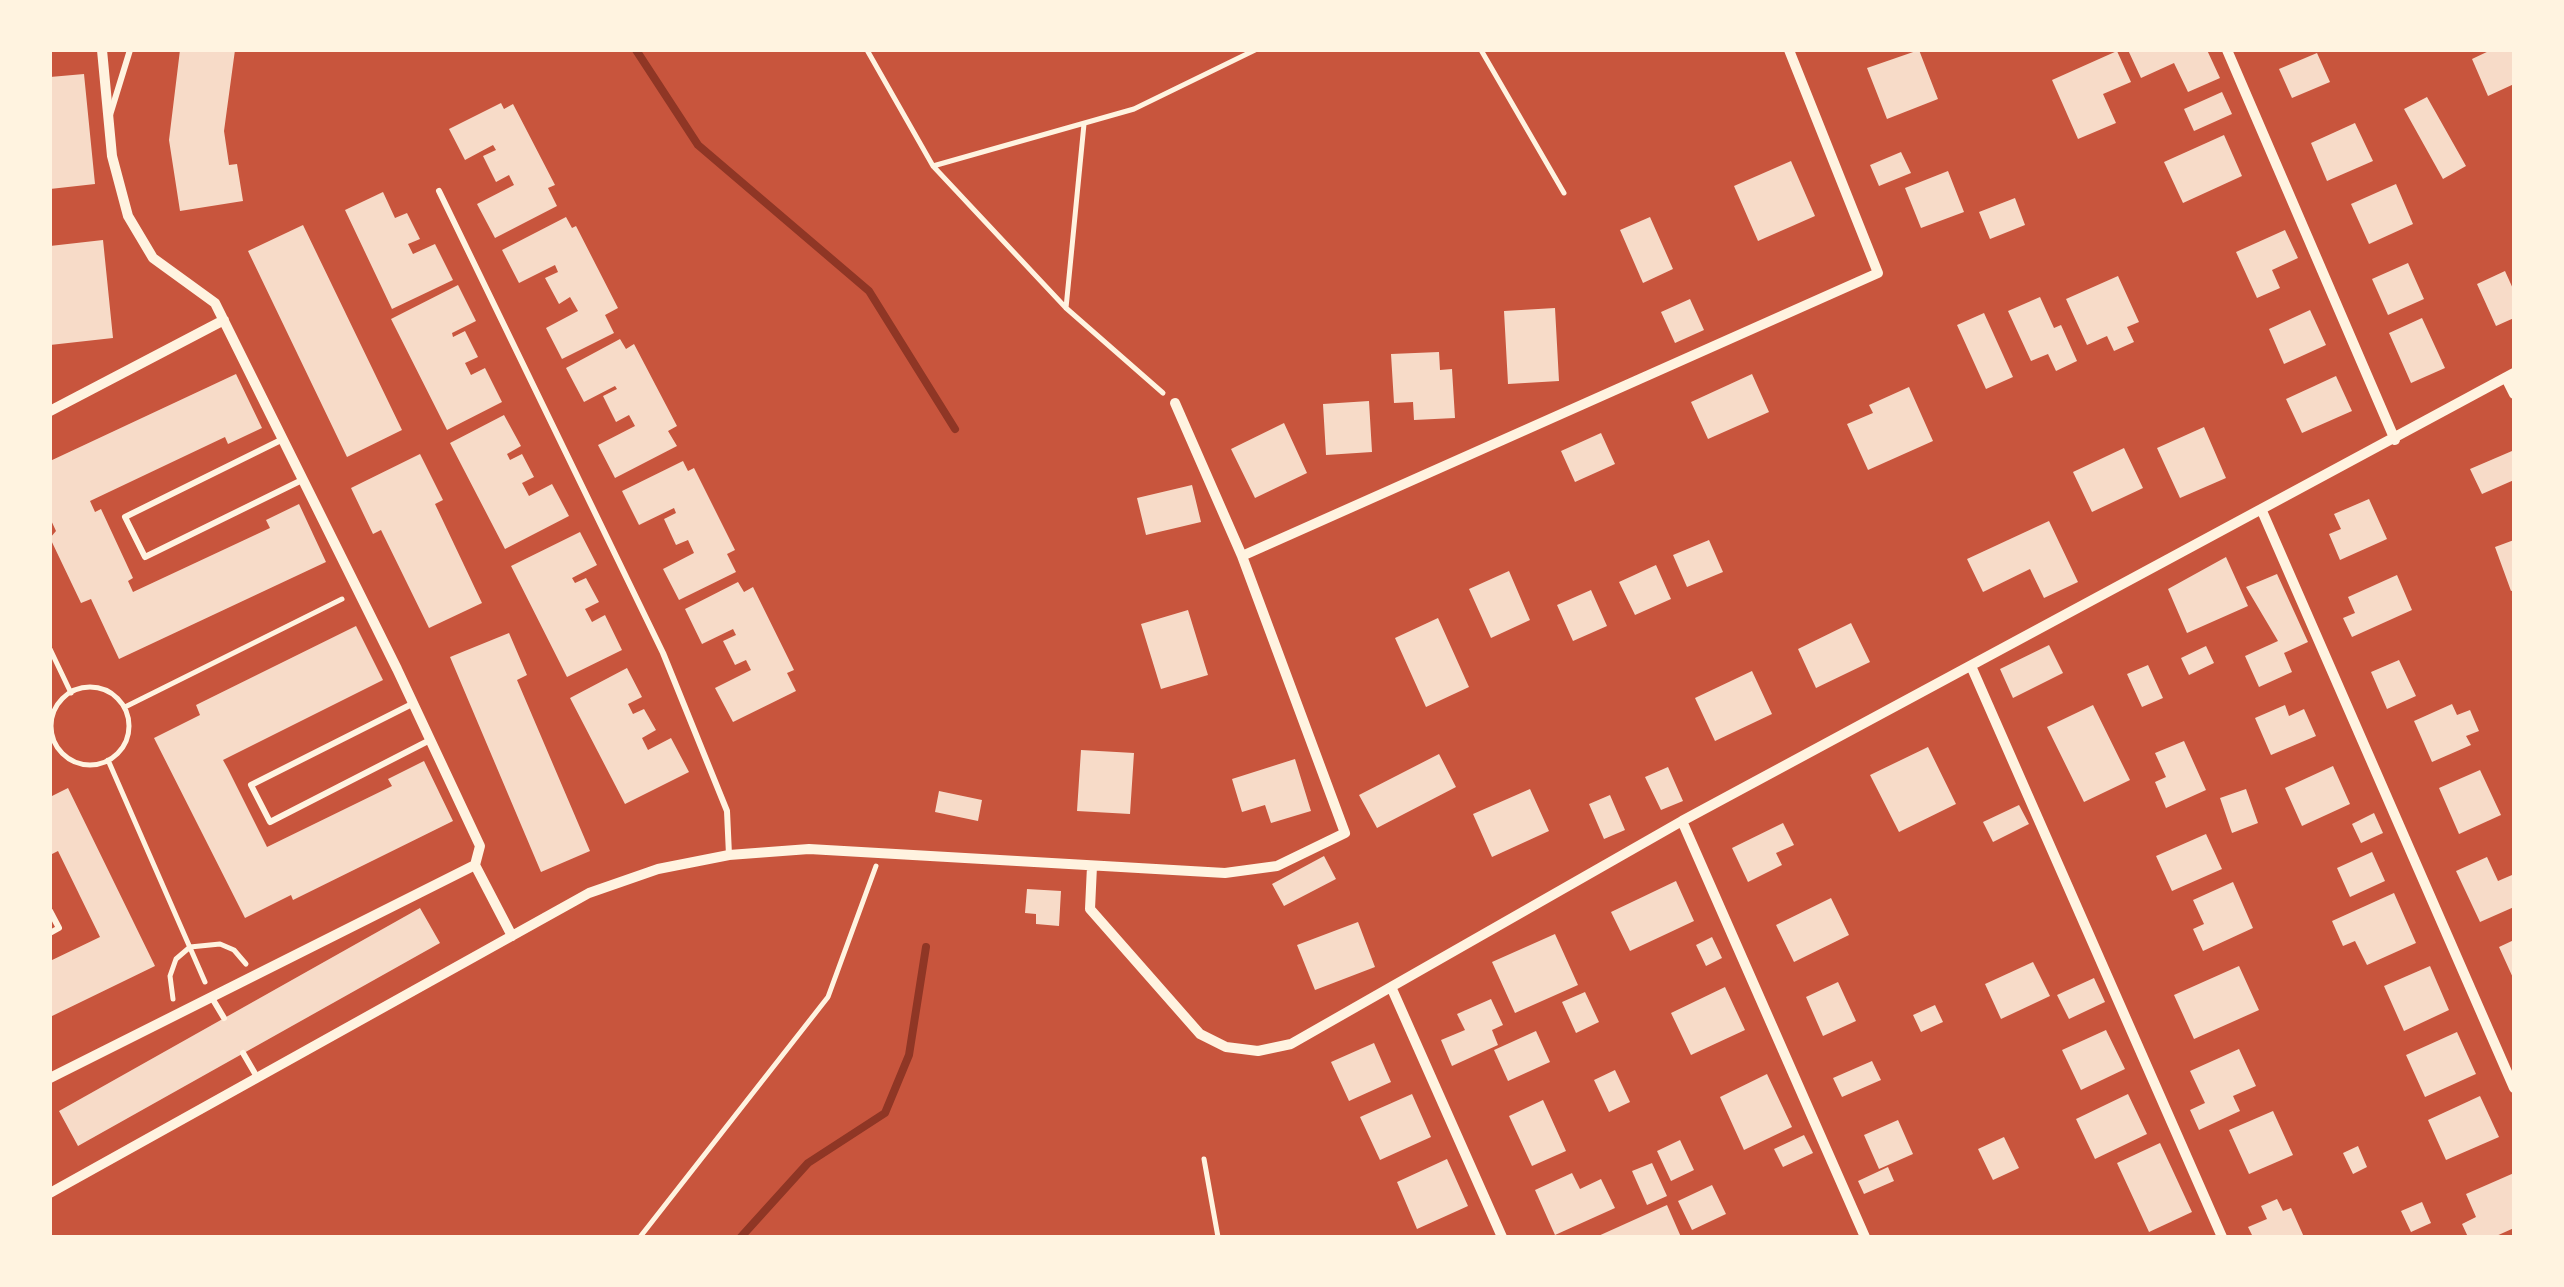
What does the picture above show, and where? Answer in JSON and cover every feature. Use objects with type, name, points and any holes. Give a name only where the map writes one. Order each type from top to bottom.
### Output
[{"type":"street","points":[[102,50],[112,156],[128,216],[153,258],[216,303],[480,846],[475,865],[512,936]]},
{"type":"street","points":[[1242,556],[1878,273],[1789,50]]},
{"type":"street","points":[[2227,50],[2395,440]]},
{"type":"street","points":[[50,411],[224,320]]},
{"type":"street","points":[[1092,866],[1090,909],[1200,1034],[1226,1048],[1258,1051],[1291,1044],[1682,821],[2510,375],[2514,394]]},
{"type":"street","points":[[50,1193],[589,893],[658,869],[730,854],[810,850],[1225,873],[1278,866],[1345,833],[1242,556],[1175,404]]},
{"type":"street","points":[[2262,511],[2514,1088]]},
{"type":"street","points":[[1971,666],[2222,1237]]},
{"type":"street","points":[[1682,821],[1865,1237]]},
{"type":"street","points":[[50,1078],[475,865]]},
{"type":"street","points":[[1392,989],[1502,1237]]},
{"type":"lane","points":[[108,122],[130,50]]},
{"type":"lane","points":[[438,191],[663,653],[728,811],[730,854]]},
{"type":"lane","points":[[283,439],[125,517],[144,558],[303,479]]},
{"type":"lane","points":[[413,703],[251,785],[270,822],[430,740]]},
{"type":"lane","points":[[50,911],[60,928],[50,933]]},
{"type":"lane","points":[[211,996],[224,1018]]},
{"type":"lane","points":[[243,1053],[257,1078]]},
{"type":"path","points":[[867,50],[932,166],[1066,308],[1175,404]]},
{"type":"path","points":[[932,166],[1134,110],[1256,50]]},
{"type":"path","points":[[1481,50],[1564,193]]},
{"type":"path","points":[[1066,308],[1084,124]]},
{"type":"path","points":[[124,708],[358,591]]},
{"type":"path","points":[[50,649],[72,693]]},
{"type":"path","points":[[89,687],[103,689],[124,708],[128,736],[122,748],[108,760],[85,765],[71,760],[53,745],[54,710],[72,693],[89,687]]},
{"type":"path","points":[[108,760],[211,996]]},
{"type":"path","points":[[640,1237],[828,997],[880,854]]},
{"type":"path","points":[[179,1010],[170,994],[170,976],[176,959],[190,947],[204,942],[234,950],[250,976]]},
{"type":"path","points":[[1204,1159],[1218,1237]]},
{"type":"building","points":[[180,50],[235,50],[224,131],[229,165],[237,164],[243,201],[180,211],[169,140]]},
{"type":"building","points":[[1919,50],[1938,99],[1887,119],[1867,68]]},
{"type":"building","points":[[2128,50],[2207,50],[2220,78],[2188,92],[2174,63],[2141,78]]},
{"type":"building","points":[[2491,50],[2514,50],[2514,84],[2488,96],[2472,59]]},
{"type":"building","points":[[2117,51],[2131,82],[2103,94],[2116,123],[2078,139],[2052,80]]},
{"type":"building","points":[[2317,53],[2330,82],[2292,98],[2279,69]]},
{"type":"building","points":[[84,74],[95,184],[50,189],[50,77]]},
{"type":"building","points":[[2222,92],[2232,114],[2194,131],[2184,109]]},
{"type":"building","points":[[2427,97],[2466,166],[2443,179],[2404,109]]},
{"type":"building","points":[[501,103],[504,109],[513,104],[555,185],[548,188],[557,206],[495,238],[477,204],[514,185],[509,175],[496,182],[483,156],[496,150],[493,145],[465,160],[449,129]]},
{"type":"building","points":[[2355,123],[2373,161],[2327,181],[2311,143]]},
{"type":"building","points":[[2224,135],[2242,176],[2183,203],[2164,162]]},
{"type":"building","points":[[1901,152],[1911,173],[1879,186],[1870,165]]},
{"type":"building","points":[[1791,161],[1815,216],[1758,241],[1734,186]]},
{"type":"building","points":[[1948,171],[1964,212],[1921,228],[1905,188]]},
{"type":"building","points":[[2396,184],[2413,224],[2369,244],[2351,204]]},
{"type":"building","points":[[383,192],[395,218],[407,213],[420,239],[408,244],[413,254],[435,244],[453,280],[392,309],[345,210]]},
{"type":"building","points":[[2015,198],[2025,225],[1990,239],[1979,212]]},
{"type":"building","points":[[566,217],[572,228],[576,226],[618,308],[605,315],[614,333],[562,359],[546,328],[578,311],[570,297],[559,304],[545,278],[558,272],[555,265],[519,283],[502,250]]},
{"type":"building","points":[[1650,217],[1673,269],[1643,283],[1620,230]]},
{"type":"building","points":[[303,225],[402,430],[347,457],[248,251]]},
{"type":"building","points":[[2285,230],[2298,258],[2272,270],[2280,288],[2257,298],[2236,252]]},
{"type":"building","points":[[103,240],[113,338],[50,345],[50,246]]},
{"type":"building","points":[[2408,263],[2424,299],[2388,315],[2372,279]]},
{"type":"building","points":[[2505,271],[2514,291],[2514,318],[2496,326],[2477,284]]},
{"type":"building","points":[[2118,276],[2139,322],[2127,327],[2134,342],[2114,351],[2107,336],[2087,345],[2066,299]]},
{"type":"building","points":[[458,285],[476,321],[452,333],[453,337],[465,331],[478,357],[465,363],[471,375],[485,368],[502,402],[447,430],[391,319]]},
{"type":"building","points":[[2040,297],[2054,328],[2061,325],[2077,361],[2056,371],[2048,354],[2031,361],[2008,311]]},
{"type":"building","points":[[1690,299],[1704,330],[1675,343],[1661,312]]},
{"type":"building","points":[[1555,308],[1559,381],[1508,384],[1504,311]]},
{"type":"building","points":[[2310,310],[2326,345],[2284,364],[2269,329]]},
{"type":"building","points":[[1984,313],[2013,377],[1986,389],[1957,325]]},
{"type":"building","points":[[2422,318],[2445,368],[2411,383],[2389,333]]},
{"type":"building","points":[[620,339],[626,349],[634,344],[677,426],[668,431],[677,446],[615,478],[598,445],[635,426],[629,415],[616,422],[603,396],[617,389],[615,386],[584,402],[566,368]]},
{"type":"building","points":[[1439,352],[1440,370],[1452,369],[1455,418],[1414,420],[1413,402],[1394,403],[1391,354]]},
{"type":"building","points":[[236,374],[262,428],[228,444],[225,437],[90,501],[95,512],[101,509],[133,578],[128,581],[133,592],[270,528],[266,520],[299,504],[326,562],[119,659],[91,599],[81,603],[50,538],[56,531],[50,518],[50,461]]},
{"type":"building","points":[[1752,374],[1769,412],[1708,439],[1691,402]]},
{"type":"building","points":[[2336,376],[2352,411],[2302,433],[2286,399]]},
{"type":"building","points":[[1909,387],[1933,441],[1868,470],[1847,424],[1873,413],[1869,405]]},
{"type":"building","points":[[1369,401],[1372,452],[1326,455],[1323,404]]},
{"type":"building","points":[[504,415],[521,446],[507,454],[510,460],[522,454],[534,477],[522,483],[529,496],[552,484],[569,516],[505,549],[450,443]]},
{"type":"building","points":[[1284,423],[1307,473],[1255,498],[1231,449]]},
{"type":"building","points":[[2204,427],[2226,478],[2180,498],[2157,448]]},
{"type":"building","points":[[1601,433],[1615,464],[1575,482],[1561,451]]},
{"type":"building","points":[[2124,448],[2143,488],[2092,512],[2073,472]]},
{"type":"building","points":[[2512,451],[2514,480],[2482,494],[2470,469]]},
{"type":"building","points":[[420,454],[443,500],[435,504],[482,603],[429,628],[381,530],[373,534],[351,488]]},
{"type":"building","points":[[683,461],[688,471],[694,468],[735,550],[727,554],[736,572],[679,600],[663,569],[694,553],[688,540],[676,545],[664,519],[676,513],[674,508],[639,525],[622,491]]},
{"type":"building","points":[[1192,485],[1201,522],[1146,535],[1137,498]]},
{"type":"building","points":[[2369,499],[2387,539],[2340,560],[2329,534],[2341,529],[2334,514]]},
{"type":"building","points":[[2049,521],[2078,582],[2044,598],[2030,569],[1983,592],[1967,559]]},
{"type":"building","points":[[580,532],[597,565],[572,578],[575,583],[586,578],[599,602],[585,609],[592,622],[605,615],[622,650],[567,677],[511,566]]},
{"type":"building","points":[[1709,540],[1723,572],[1687,587],[1673,555]]},
{"type":"building","points":[[2514,540],[2514,590],[2511,591],[2495,547]]},
{"type":"building","points":[[2226,557],[2248,606],[2187,633],[2168,589]]},
{"type":"building","points":[[1656,565],[1671,599],[1635,615],[1619,582]]},
{"type":"building","points":[[1509,571],[1530,620],[1491,638],[1469,589]]},
{"type":"building","points":[[2277,574],[2308,642],[2284,653],[2292,672],[2259,687],[2245,656],[2278,641],[2246,587]]},
{"type":"building","points":[[2397,575],[2412,610],[2352,637],[2343,618],[2355,613],[2348,597]]},
{"type":"building","points":[[738,582],[744,592],[753,587],[794,670],[787,673],[796,691],[733,722],[715,688],[751,670],[746,660],[735,665],[723,641],[736,635],[733,629],[702,644],[685,609]]},
{"type":"building","points":[[1591,590],[1607,626],[1573,641],[1557,605]]},
{"type":"building","points":[[1188,610],[1208,675],[1161,689],[1141,624]]},
{"type":"building","points":[[1438,618],[1469,687],[1426,707],[1395,638]]},
{"type":"building","points":[[1851,623],[1870,662],[1816,688],[1798,649]]},
{"type":"building","points":[[356,626],[383,680],[223,760],[267,847],[392,786],[388,779],[424,761],[453,821],[293,900],[291,895],[245,918],[154,738],[200,715],[196,705]]},
{"type":"building","points":[[509,633],[527,675],[517,680],[590,851],[541,872],[450,657]]},
{"type":"building","points":[[2049,645],[2063,673],[2013,698],[2000,669]]},
{"type":"building","points":[[2206,646],[2214,663],[2189,675],[2181,658]]},
{"type":"building","points":[[2399,660],[2416,696],[2387,709],[2371,672]]},
{"type":"building","points":[[2148,665],[2163,698],[2142,707],[2127,674]]},
{"type":"building","points":[[627,668],[642,697],[628,704],[633,714],[644,709],[656,730],[642,738],[648,750],[671,738],[689,772],[625,804],[570,698]]},
{"type":"building","points":[[1752,671],[1772,714],[1715,741],[1695,698]]},
{"type":"building","points":[[2452,704],[2457,715],[2470,710],[2479,731],[2466,736],[2471,745],[2432,762],[2414,721]]},
{"type":"building","points":[[2093,705],[2130,780],[2084,802],[2047,727]]},
{"type":"building","points":[[2285,705],[2289,716],[2304,709],[2316,736],[2271,755],[2255,718]]},
{"type":"building","points":[[2184,741],[2206,790],[2166,808],[2155,782],[2166,777],[2155,753]]},
{"type":"building","points":[[1928,747],[1956,804],[1899,832],[1870,775]]},
{"type":"building","points":[[1081,750],[1134,753],[1130,814],[1077,811]]},
{"type":"building","points":[[1439,754],[1456,787],[1377,828],[1359,795]]},
{"type":"building","points":[[1295,759],[1311,811],[1271,823],[1265,805],[1242,812],[1232,779]]},
{"type":"building","points":[[2333,766],[2350,804],[2302,826],[2285,788]]},
{"type":"building","points":[[1668,767],[1683,801],[1661,810],[1645,777]]},
{"type":"building","points":[[2480,770],[2501,815],[2459,834],[2439,788]]},
{"type":"building","points":[[68,788],[155,966],[50,1017],[50,961],[100,937],[58,851],[50,855],[50,797]]},
{"type":"building","points":[[1530,789],[1549,831],[1492,857],[1473,814]]},
{"type":"building","points":[[2246,789],[2258,823],[2232,833],[2220,798]]},
{"type":"building","points":[[939,791],[982,800],[978,821],[935,812]]},
{"type":"building","points":[[1610,795],[1625,830],[1604,839],[1589,804]]},
{"type":"building","points":[[2019,805],[2029,824],[1993,842],[1983,822]]},
{"type":"building","points":[[2374,813],[2383,833],[2361,843],[2352,824]]},
{"type":"building","points":[[1783,823],[1794,845],[1776,853],[1782,865],[1748,882],[1732,848]]},
{"type":"building","points":[[2206,834],[2222,869],[2172,891],[2156,856]]},
{"type":"building","points":[[2372,852],[2385,881],[2350,897],[2337,868]]},
{"type":"building","points":[[1324,856],[1336,879],[1284,906],[1272,884]]},
{"type":"building","points":[[2487,857],[2498,881],[2512,875],[2514,907],[2480,922],[2456,871]]},
{"type":"building","points":[[1676,881],[1694,921],[1630,951],[1611,912]]},
{"type":"building","points":[[2233,882],[2253,928],[2203,951],[2193,929],[2204,924],[2193,900]]},
{"type":"building","points":[[1027,889],[1061,891],[1059,926],[1036,924],[1036,914],[1025,913]]},
{"type":"building","points":[[2394,893],[2416,943],[2367,965],[2355,941],[2343,946],[2332,921]]},
{"type":"building","points":[[1831,898],[1849,935],[1794,962],[1776,925]]},
{"type":"building","points":[[420,908],[440,943],[78,1146],[59,1111]]},
{"type":"building","points":[[1358,922],[1375,967],[1315,990],[1297,945]]},
{"type":"building","points":[[1555,934],[1578,985],[1515,1013],[1492,962]]},
{"type":"building","points":[[1712,937],[1722,958],[1706,966],[1696,945]]},
{"type":"building","points":[[2514,940],[2514,980],[2499,947]]},
{"type":"building","points":[[2033,962],[2050,996],[2001,1019],[1985,984]]},
{"type":"building","points":[[2239,966],[2259,1010],[2194,1039],[2174,995]]},
{"type":"building","points":[[2430,966],[2449,1010],[2404,1031],[2384,986]]},
{"type":"building","points":[[2094,978],[2105,1002],[2069,1019],[2057,995]]},
{"type":"building","points":[[1838,982],[1856,1021],[1823,1036],[1806,997]]},
{"type":"building","points":[[1725,987],[1745,1030],[1691,1055],[1671,1013]]},
{"type":"building","points":[[1585,992],[1599,1022],[1576,1033],[1562,1002]]},
{"type":"building","points":[[1491,999],[1503,1025],[1492,1030],[1498,1045],[1452,1066],[1441,1040],[1465,1030],[1457,1014]]},
{"type":"building","points":[[1935,1005],[1943,1022],[1921,1032],[1913,1015]]},
{"type":"building","points":[[2106,1030],[2125,1069],[2081,1090],[2062,1050]]},
{"type":"building","points":[[1536,1031],[1550,1062],[1508,1081],[1494,1050]]},
{"type":"building","points":[[2457,1032],[2476,1074],[2425,1097],[2406,1055]]},
{"type":"building","points":[[1374,1043],[1391,1082],[1349,1101],[1331,1062]]},
{"type":"building","points":[[2239,1049],[2256,1086],[2233,1096],[2240,1111],[2199,1130],[2190,1110],[2205,1103],[2190,1071]]},
{"type":"building","points":[[1872,1061],[1881,1080],[1842,1097],[1833,1078]]},
{"type":"building","points":[[1615,1070],[1630,1102],[1609,1112],[1594,1080]]},
{"type":"building","points":[[1767,1074],[1792,1127],[1744,1150],[1720,1097]]},
{"type":"building","points":[[1412,1094],[1431,1137],[1380,1160],[1360,1117]]},
{"type":"building","points":[[2128,1094],[2147,1134],[2095,1159],[2076,1119]]},
{"type":"building","points":[[2480,1096],[2499,1137],[2446,1160],[2428,1120]]},
{"type":"building","points":[[1543,1100],[1566,1151],[1532,1166],[1509,1116]]},
{"type":"building","points":[[2273,1111],[2293,1155],[2249,1174],[2229,1130]]},
{"type":"building","points":[[1898,1120],[1913,1154],[1879,1169],[1864,1135]]},
{"type":"building","points":[[1804,1135],[1813,1153],[1783,1167],[1774,1149]]},
{"type":"building","points":[[2004,1137],[2019,1168],[1993,1180],[1978,1149]]},
{"type":"building","points":[[1680,1140],[1694,1170],[1671,1181],[1657,1151]]},
{"type":"building","points":[[2160,1143],[2192,1212],[2149,1232],[2117,1163]]},
{"type":"building","points":[[2358,1146],[2367,1167],[2353,1174],[2343,1153]]},
{"type":"building","points":[[1447,1159],[1468,1206],[1417,1229],[1397,1182]]},
{"type":"building","points":[[1652,1163],[1667,1196],[1647,1205],[1632,1171]]},
{"type":"building","points":[[1888,1167],[1894,1181],[1864,1194],[1858,1181]]},
{"type":"building","points":[[1572,1173],[1580,1189],[1601,1179],[1615,1208],[1555,1235],[1535,1190]]},
{"type":"building","points":[[2514,1173],[2514,1228],[2494,1237],[2468,1237],[2462,1224],[2476,1217],[2466,1194]]},
{"type":"building","points":[[1712,1185],[1726,1214],[1692,1230],[1678,1201]]},
{"type":"building","points":[[2277,1199],[2283,1211],[2291,1208],[2304,1237],[2253,1237],[2248,1227],[2267,1219],[2261,1206]]},
{"type":"building","points":[[2422,1202],[2431,1223],[2411,1232],[2401,1211]]},
{"type":"building","points":[[1667,1205],[1681,1237],[1596,1237]]},
{"type":"waterway","points":[[636,50],[698,145],[869,291],[955,429]]},
{"type":"waterway","points":[[741,1237],[808,1163],[885,1113],[909,1055],[926,947]]}]
